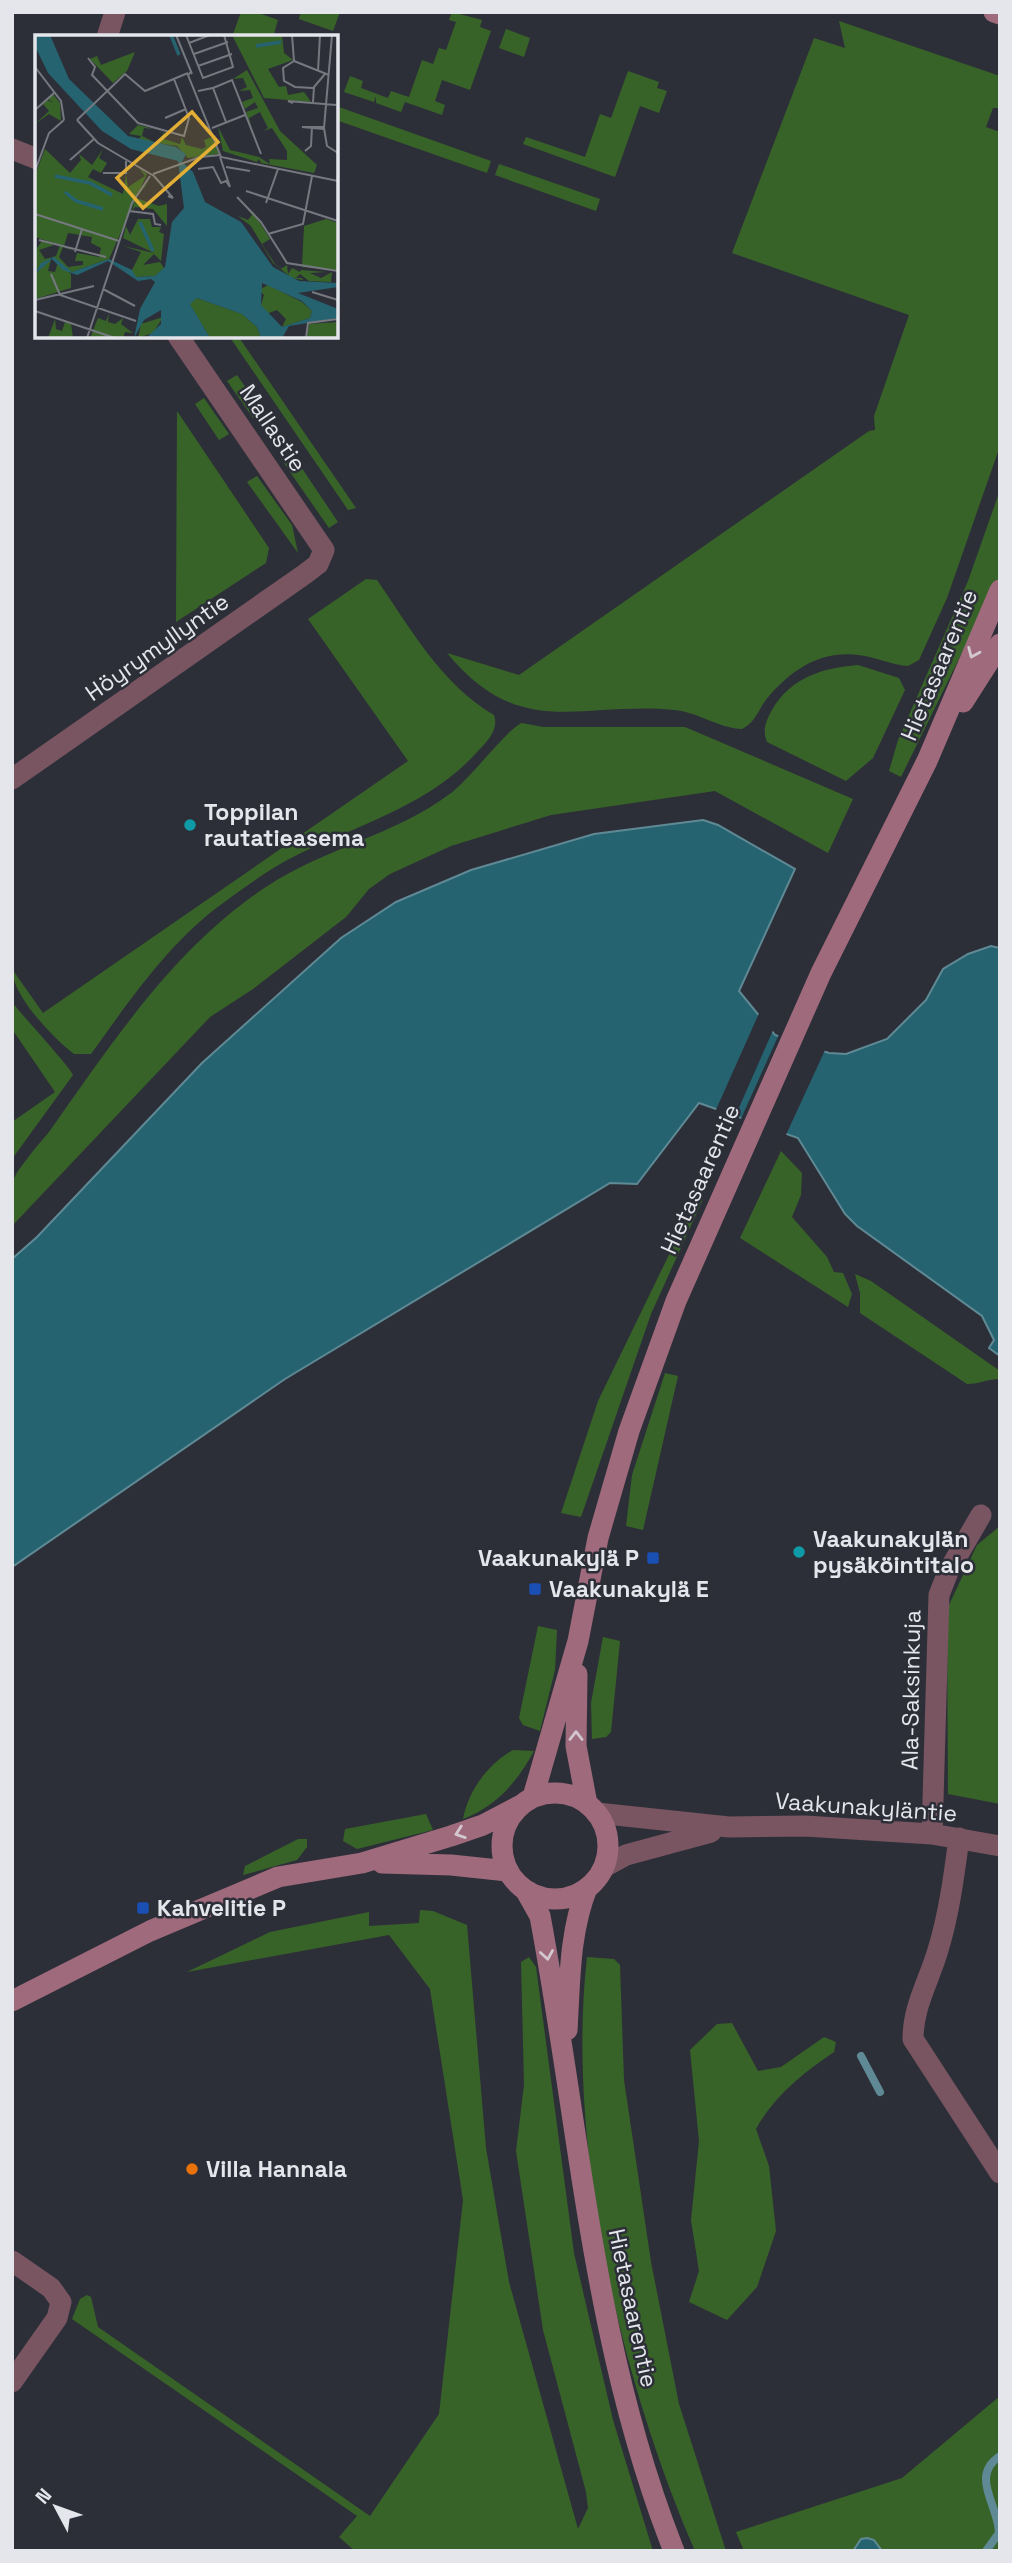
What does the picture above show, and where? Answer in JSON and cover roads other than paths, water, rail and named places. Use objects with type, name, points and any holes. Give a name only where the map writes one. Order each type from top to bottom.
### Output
[{"type":"street","points":[[108,35],[116,12]]},
{"type":"street","points":[[994,12],[1000,14]]},
{"type":"street","points":[[12,149],[35,158]]},
{"type":"street","name":"Mallastie","points":[[179,338],[324,550]]},
{"type":"street","name":"Höyrymyllyntie","points":[[12,779],[318,564],[324,550]]},
{"type":"street","name":"Hietasaarentie","points":[[527,1801],[578,1641],[598,1538],[629,1431],[676,1301],[821,974],[927,761],[1000,590]]},
{"type":"street","name":"Hietasaarentie","points":[[927,761],[1000,644]]},
{"type":"street","name":"Ala-Saksinkuja","points":[[932,1834],[939,1595],[947,1572],[981,1515]]},
{"type":"street","name":"Hietasaarentie","points":[[578,1641],[576,1746],[592,1809]]},
{"type":"street","points":[[12,2001],[150,1931],[278,1877],[362,1863],[482,1825],[527,1801],[561,1793],[592,1809],[608,1839],[604,1867],[587,1888],[563,1898],[551,1899],[526,1891],[508,1871],[502,1850],[505,1828],[527,1801]]},
{"type":"street","name":"Vaakunakyläntie","points":[[592,1809],[729,1827],[805,1826],[932,1834],[1000,1846]]},
{"type":"street","name":"Vaakunakyläntie","points":[[604,1867],[626,1855],[729,1827]]},
{"type":"street","points":[[959,1838],[948,1910],[937,1952],[913,2018],[913,2039],[1000,2173]]},
{"type":"street","points":[[362,1863],[451,1865],[508,1871]]},
{"type":"street","name":"Hietasaarentie","points":[[564,2070],[573,1947],[578,1910],[587,1888]]},
{"type":"street","name":"Hietasaarentie","points":[[526,1891],[540,1916],[592,2246],[629,2419],[674,2551]]},
{"type":"street","points":[[12,2261],[51,2288],[61,2302],[57,2318],[12,2382]]},
{"type":"water","points":[[703,820],[718,825],[795,869],[739,991],[775,1035],[829,1053],[846,1054],[887,1039],[926,1000],[943,969],[968,954],[991,946],[1000,948],[1000,1356],[989,1348],[994,1340],[982,1316],[857,1226],[845,1214],[798,1138],[699,1103],[637,1184],[610,1183],[285,1379],[12,1567],[12,1259],[37,1237],[202,1063],[341,938],[396,902],[471,870],[594,834]]},
{"type":"water","points":[[861,2539],[874,2540],[882,2551],[853,2551]]},
{"type":"waterway","points":[[861,2056],[880,2092]]},
{"type":"waterway","points":[[986,2551],[999,2533],[988,2492],[987,2473],[991,2464],[1000,2456]]},
{"type":"place","name":"Toppilan rautatieasema","points":[[190,825]]},
{"type":"place","name":"Vaakunakylän pysäköintitalo","points":[[799,1552]]},
{"type":"place","name":"Vaakunakylä P","points":[[653,1558]]},
{"type":"place","name":"Vaakunakylä E","points":[[535,1589]]},
{"type":"place","name":"Kahvelitie P","points":[[143,1908]]},
{"type":"place","name":"Villa Hannala","points":[[192,2169]]}]
